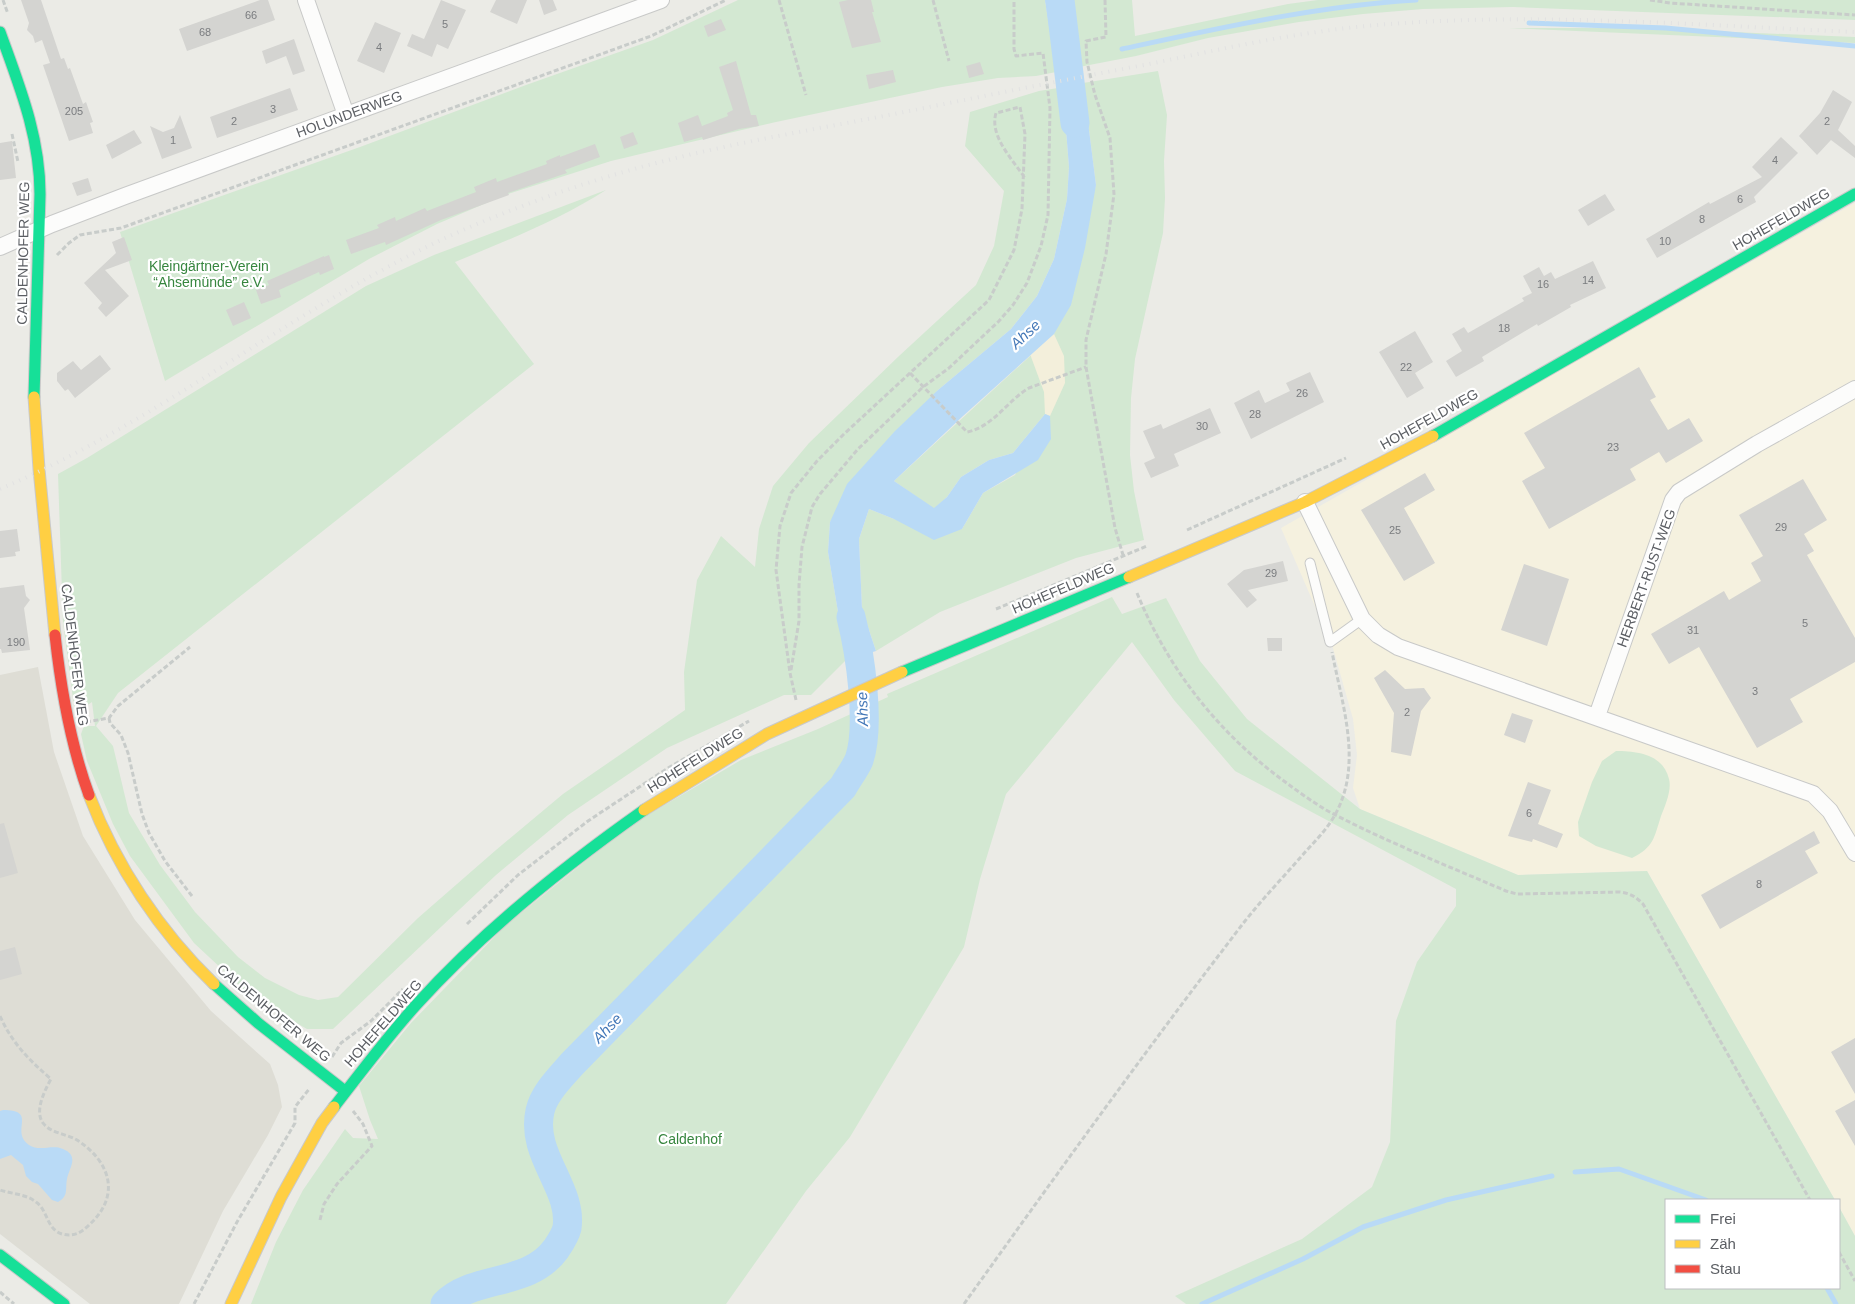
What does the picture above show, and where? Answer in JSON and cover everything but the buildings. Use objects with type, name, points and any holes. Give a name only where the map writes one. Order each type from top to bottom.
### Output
[{"type":"main road","name":"CALDENHOFER WEG","points":[[0,32],[25,104],[38,155],[40,183],[39,264],[34,389],[39,472],[61,689],[68,726],[86,788],[99,819],[132,880],[155,917],[190,959],[210,980],[245,1011],[322,1072],[342,1095]]},
{"type":"main road","name":"HOHEFELDWEG","points":[[342,1095],[418,1003],[460,960],[532,894],[590,848],[649,806],[767,734],[899,673],[1305,502],[1408,450],[1855,194]]},
{"type":"main road","points":[[232,1302],[281,1198],[322,1124],[342,1095]]},
{"type":"main road","points":[[0,1256],[64,1304]]},
{"type":"street","points":[[306,0],[346,114]]},
{"type":"street","name":"HOLUNDERWEG","points":[[0,247],[52,224],[125,196],[661,0]]},
{"type":"street","name":"HERBERT-RUST-WEG","points":[[1597,716],[1673,500],[1680,492],[1757,444],[1855,389]]},
{"type":"street","points":[[1305,502],[1362,619],[1378,634],[1398,647],[1813,794],[1830,810],[1855,853]]},
{"type":"lane","points":[[1310,563],[1330,642],[1362,619]]},
{"type":"path","points":[[39,264],[54,258],[80,235],[121,228],[358,143],[651,36],[726,0]]},
{"type":"path","points":[[778,0],[806,95]]},
{"type":"path","points":[[933,0],[949,61]]},
{"type":"path","points":[[790,673],[799,620],[802,547],[812,507],[820,494],[858,450],[924,387],[949,368],[999,321],[1014,304],[1027,283],[1041,246],[1048,215],[1050,108],[1043,53],[1016,56],[1014,49],[1014,0]]},
{"type":"path","points":[[1104,0],[1106,37],[1086,41],[1087,62],[1095,95],[1110,138],[1114,194],[1106,254],[1086,340],[1086,367],[1115,528],[1123,555]]},
{"type":"path","points":[[1650,0],[1855,16]]},
{"type":"path","points":[[801,718],[790,673],[776,570],[780,526],[791,493],[817,461],[844,434],[989,300],[1014,250],[1022,209],[1025,178],[1025,134],[1020,107],[996,113],[993,123],[1000,142],[1025,178]]},
{"type":"path","points":[[10,125],[19,170]]},
{"type":"path","points":[[910,373],[967,432],[975,431],[1008,407],[1022,392],[1029,388],[1086,367]]},
{"type":"path","points":[[1181,532],[1334,463]]},
{"type":"path","points":[[990,612],[1123,555],[1155,544]]},
{"type":"path","points":[[1130,577],[1146,616],[1175,668],[1191,691],[1234,739],[1264,767],[1299,792],[1336,814],[1431,859],[1506,891],[1518,894],[1627,892],[1638,899],[1643,904],[1809,1199]]},
{"type":"path","points":[[964,1304],[1241,927],[1332,822],[1344,793],[1349,753],[1347,727],[1330,642]]},
{"type":"path","points":[[68,726],[109,718],[118,706],[190,647]]},
{"type":"path","points":[[109,718],[121,735],[128,754],[142,814],[149,833],[165,862],[192,896]]},
{"type":"path","points":[[0,1016],[6,1030],[26,1058],[50,1079],[41,1106],[40,1116],[42,1122],[48,1127],[76,1140],[93,1152],[102,1164],[109,1185],[109,1196],[104,1208],[93,1222],[82,1232],[73,1235],[55,1231],[38,1203],[27,1197],[0,1190]]},
{"type":"path","points":[[194,1304],[237,1222],[295,1123],[295,1107],[322,1072]]},
{"type":"path","points":[[320,1220],[324,1204],[337,1184],[372,1146],[363,1124],[342,1095]]},
{"type":"path","points":[[1840,1254],[1855,1281]]},
{"type":"path","points":[[0,1292],[14,1304]]},
{"type":"shaded area","points":[[1855,203],[1855,1236],[1840,1209],[1840,1199],[1834,1199],[1647,871],[1518,875],[1360,809],[1353,788],[1357,755],[1353,719],[1333,648],[1281,528]]},
{"type":"shaded area","points":[[38,667],[54,752],[83,836],[135,920],[211,1011],[270,1064],[278,1085],[282,1107],[268,1135],[223,1211],[179,1304],[90,1304],[0,1234],[0,675]]},
{"type":"green space","name":"Kleingärtner-Verein “Ahsemünde” e.V.","points":[[738,0],[1045,0],[1056,72],[1036,76],[998,78],[942,87],[776,122],[611,161],[505,195],[437,224],[369,259],[165,381],[120,232],[653,40]]},
{"type":"green space","points":[[1073,0],[1132,0],[1135,36],[1288,4],[1318,0],[1855,0],[1855,20],[1513,7],[1423,9],[1299,22],[1208,38],[1136,56],[1079,67],[1075,51]]},
{"type":"green space","points":[[1509,28],[1637,28],[1855,37],[1855,43]]},
{"type":"green space","points":[[1158,71],[1167,115],[1163,233],[1135,359],[1131,398],[1130,455],[1134,491],[1144,540],[1076,558],[940,612],[876,651],[862,609],[859,539],[869,509],[894,519],[962,529],[983,493],[1015,475],[1045,414],[1013,453],[989,460],[961,477],[947,497],[934,509],[894,481],[1054,334],[1096,185],[1083,83]]},
{"type":"green space","points":[[1058,88],[1066,130],[1069,167],[1067,199],[1054,259],[1037,296],[1011,329],[938,390],[830,522],[828,552],[846,660],[811,695],[784,695],[667,748],[568,815],[496,875],[333,1029],[307,1029],[253,998],[194,943],[130,856],[113,824],[87,761],[81,734],[84,726],[95,726],[92,702],[75,714],[63,622],[58,474],[366,286],[434,255],[606,190],[551,220],[455,262],[534,364],[118,693],[96,726],[113,746],[129,813],[160,865],[195,912],[238,957],[265,978],[299,995],[318,1000],[338,997],[418,918],[563,794],[685,710],[684,672],[697,580],[721,536],[755,567],[759,529],[773,486],[809,443],[976,285],[994,246],[1004,191],[965,146],[970,112],[1039,91]]},
{"type":"green space","name":"Caldenhof","points":[[1112,597],[1122,614],[1166,598],[1200,661],[1247,719],[1360,809],[1518,875],[1647,871],[1834,1199],[1665,1199],[1665,1289],[1840,1289],[1840,1209],[1855,1236],[1855,1304],[1186,1304],[1175,1296],[1302,1239],[1372,1187],[1390,1142],[1396,1021],[1417,962],[1456,906],[1456,889],[1235,771],[1174,700],[1132,642],[1006,794],[980,879],[964,947],[850,1137],[806,1191],[726,1304],[251,1304],[276,1242],[303,1190],[345,1129],[353,1138],[378,1139],[359,1086],[411,1023],[506,925],[629,826],[741,760],[818,729],[888,697],[887,694]]},
{"type":"green space","points":[[1616,751],[1640,753],[1655,759],[1666,771],[1670,783],[1668,798],[1655,836],[1645,850],[1632,858],[1596,846],[1579,836],[1578,822],[1592,782],[1602,761]]},
{"type":"sand","points":[[1054,334],[1064,356],[1065,383],[1050,416],[1045,414],[1044,392],[1030,354]]},
{"type":"water","points":[[1045,0],[1073,0],[1075,51],[1079,67],[1056,72]]},
{"type":"water","points":[[1083,83],[1096,185],[1085,248],[1071,305],[1054,334],[894,481],[934,508],[947,497],[961,477],[989,460],[1013,453],[1045,414],[1050,416],[1051,439],[1038,460],[983,493],[962,529],[934,540],[894,519],[869,509],[859,539],[862,609],[876,651],[846,660],[828,552],[830,522],[847,484],[895,431],[938,390],[1011,329],[1037,296],[1054,259],[1067,199],[1069,167],[1066,130],[1058,88]]},
{"type":"water","points":[[0,1111],[14,1111],[22,1117],[22,1134],[29,1145],[37,1148],[55,1147],[63,1149],[71,1155],[72,1162],[67,1179],[66,1192],[64,1197],[58,1202],[52,1200],[38,1184],[32,1182],[26,1176],[23,1165],[11,1155],[0,1159]]},
{"type":"waterway","name":"Ahse","points":[[1060,0],[1075,123]]},
{"type":"waterway","points":[[1122,49],[1305,13],[1342,7],[1416,0]]},
{"type":"waterway","points":[[1529,23],[1666,28],[1855,46]]},
{"type":"waterway","name":"Ahse","points":[[445,1304],[457,1295],[470,1289],[531,1270],[545,1261],[556,1249],[567,1228],[567,1213],[564,1199],[541,1142],[539,1127],[540,1111],[545,1098],[572,1064],[843,787],[856,767],[862,745],[864,709],[861,669],[851,617]]},
{"type":"waterway","points":[[1575,1172],[1619,1169],[1703,1199]]},
{"type":"waterway","points":[[1202,1304],[1303,1259],[1363,1227],[1446,1200],[1552,1176]]},
{"type":"waterway","points":[[1828,1289],[1836,1304]]},
{"type":"railway","points":[[0,489],[61,461],[120,429],[350,288],[409,256],[470,227],[535,201],[600,179],[709,150],[1255,42],[1366,26],[1427,22],[1549,19],[1855,32]]},
{"type":"traffic: fast","points":[[0,32],[27,111],[39,173],[34,397]]},
{"type":"traffic: fast","points":[[1433,436],[1855,194]]},
{"type":"traffic: fast","points":[[902,672],[1129,577]]},
{"type":"traffic: fast","points":[[334,1107],[406,1016],[469,950],[554,877],[644,810]]},
{"type":"traffic: fast","points":[[214,984],[258,1023],[345,1091]]},
{"type":"traffic: fast","points":[[0,1255],[64,1304]]},
{"type":"traffic: slow","points":[[34,397],[55,635]]},
{"type":"traffic: slow","points":[[1129,577],[1305,502],[1433,436]]},
{"type":"traffic: slow","points":[[644,810],[767,734],[902,672]]},
{"type":"traffic: slow","points":[[89,795],[112,847],[141,897],[175,943],[214,984]]},
{"type":"traffic: slow","points":[[231,1304],[281,1197],[322,1123],[334,1107]]},
{"type":"traffic: jam","points":[[55,635],[67,716],[89,795]]}]
